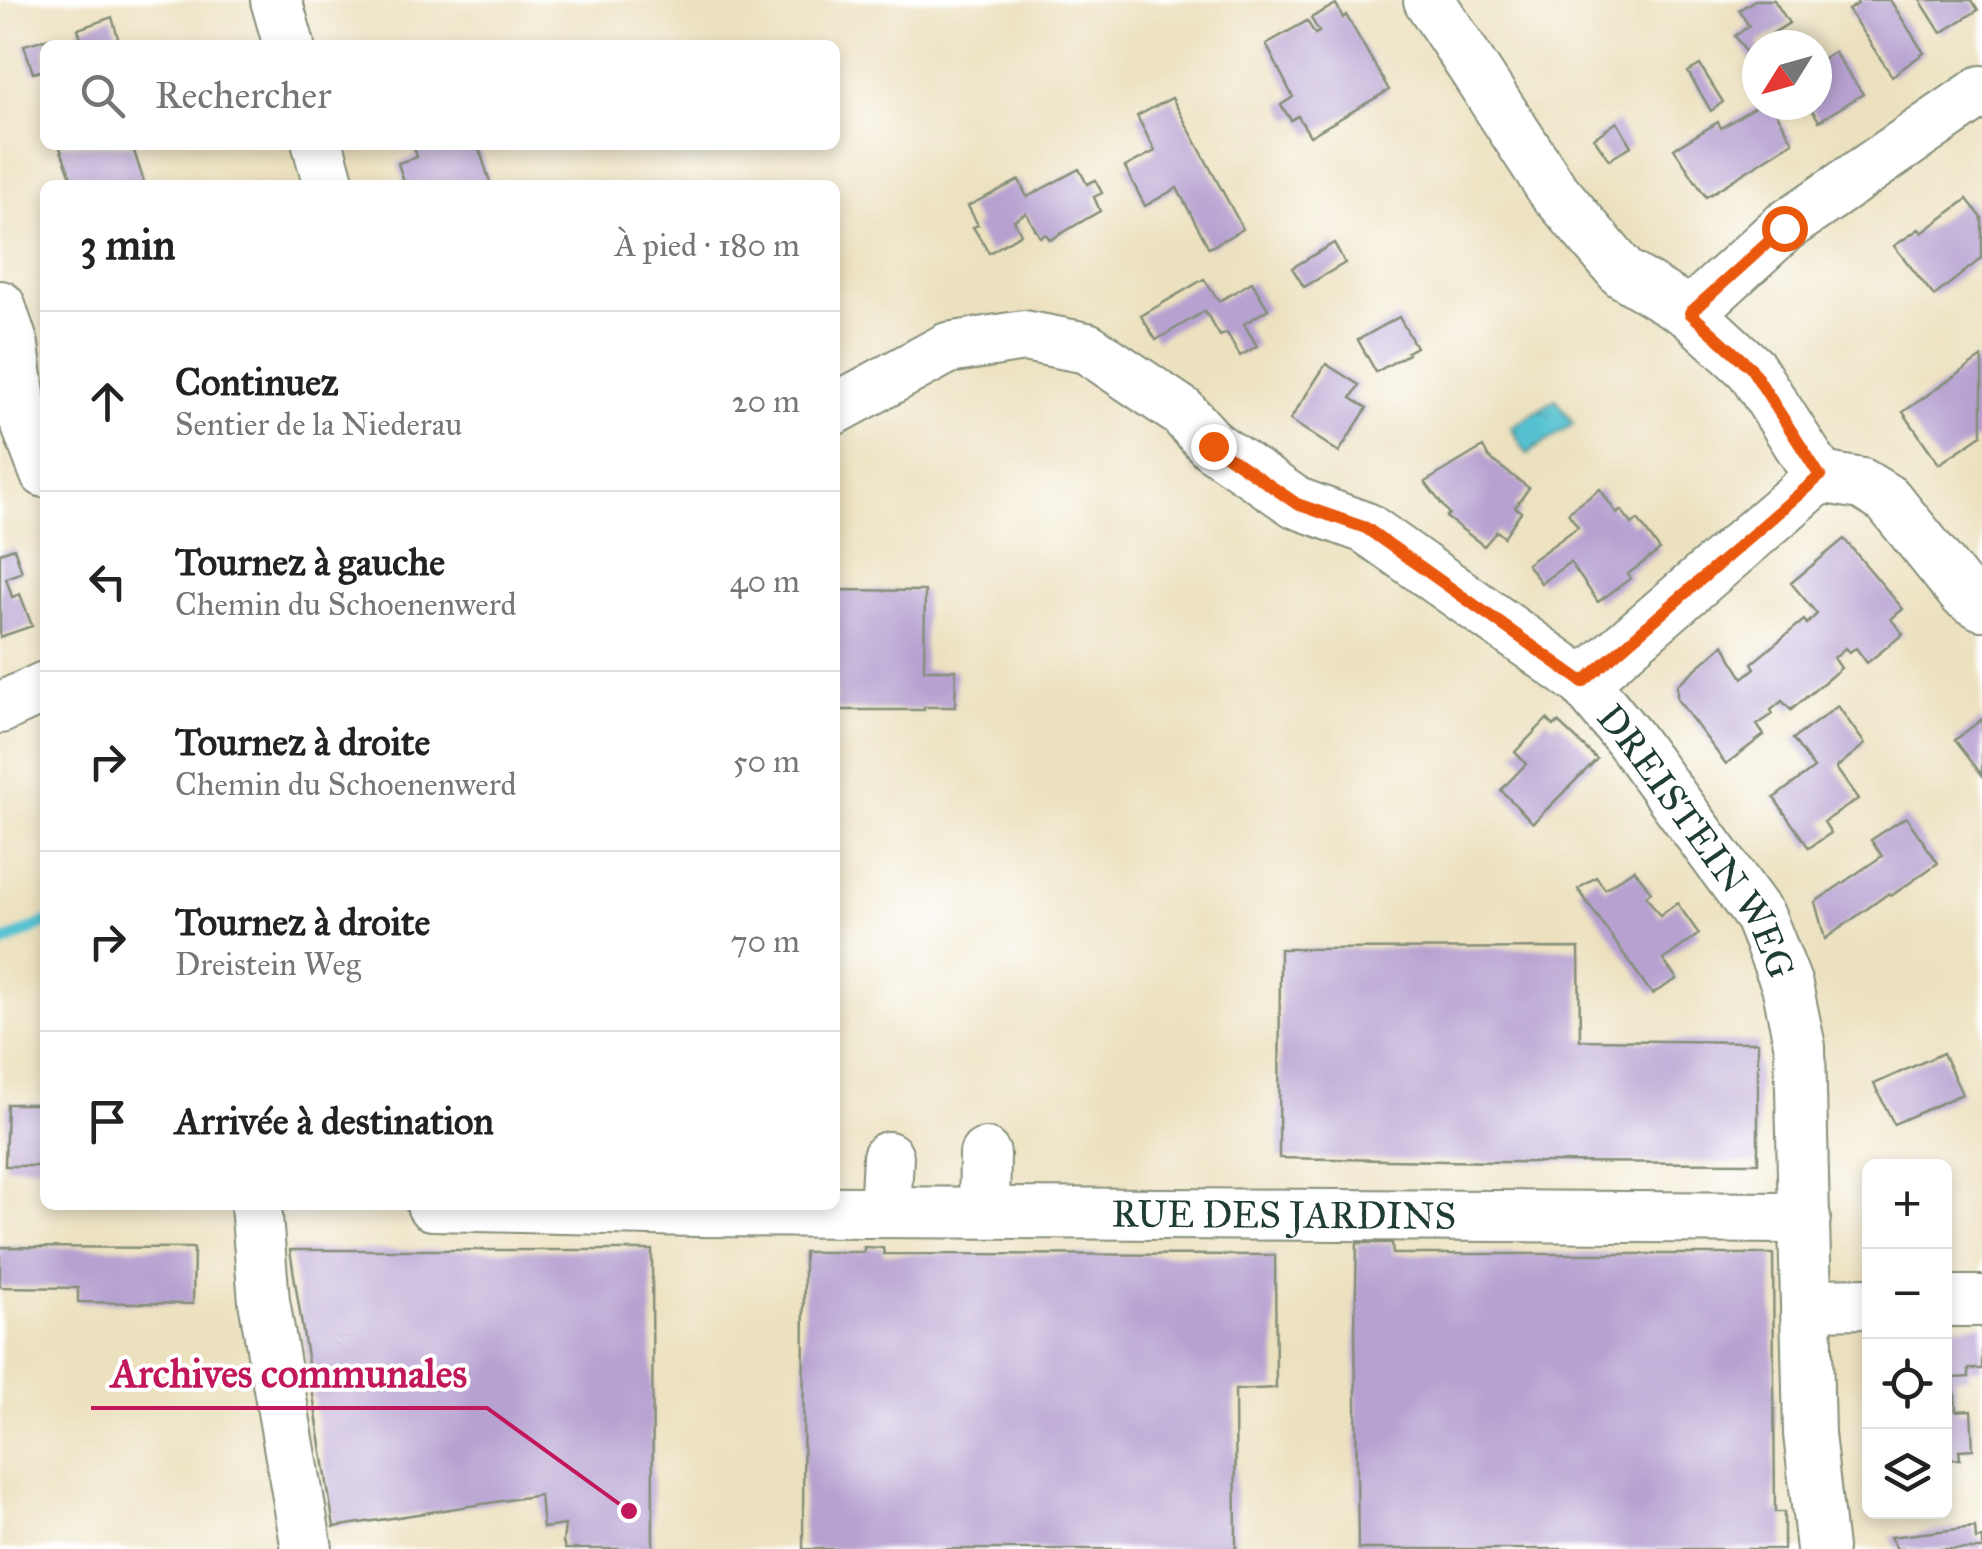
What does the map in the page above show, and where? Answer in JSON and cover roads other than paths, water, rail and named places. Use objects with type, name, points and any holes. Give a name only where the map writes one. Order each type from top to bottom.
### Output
[{"type":"street","points":[[276,0],[288,40]]},
{"type":"street","points":[[1429,0],[1552,189],[1623,274],[1690,313],[1751,368],[1820,476],[1862,484],[1888,500],[1964,594],[1982,605]]},
{"type":"street","points":[[1690,313],[1784,228],[1982,91]]},
{"type":"street","points":[[319,150],[328,180]]},
{"type":"street","points":[[0,306],[13,345],[21,410],[40,459]]},
{"type":"street","name":"DREISTEIN WEG","points":[[840,406],[948,348],[1024,336],[1088,348],[1182,412],[1213,446],[1297,504],[1366,528],[1583,682],[1630,738],[1760,917],[1787,984],[1800,1047],[1805,1218]]},
{"type":"street","points":[[1583,682],[1820,476]]},
{"type":"street","points":[[0,708],[40,690]]},
{"type":"street","points":[[984,1211],[985,1154]]},
{"type":"street","points":[[885,1211],[888,1157]]},
{"type":"street","points":[[256,1210],[264,1301],[307,1549]]},
{"type":"street","name":"RUE DES JARDINS","points":[[651,1210],[1805,1218]]},
{"type":"street","points":[[1805,1218],[1809,1434],[1822,1549]]},
{"type":"street","points":[[1952,1301],[1982,1300]]},
{"type":"street","points":[[1807,1304],[1862,1303]]},
{"type":"water","points":[[1556,399],[1573,424],[1527,454],[1511,428]]},
{"type":"waterway","points":[[0,944],[40,925]]},
{"type":"place","name":"Archives communales","points":[[629,1511]]}]
